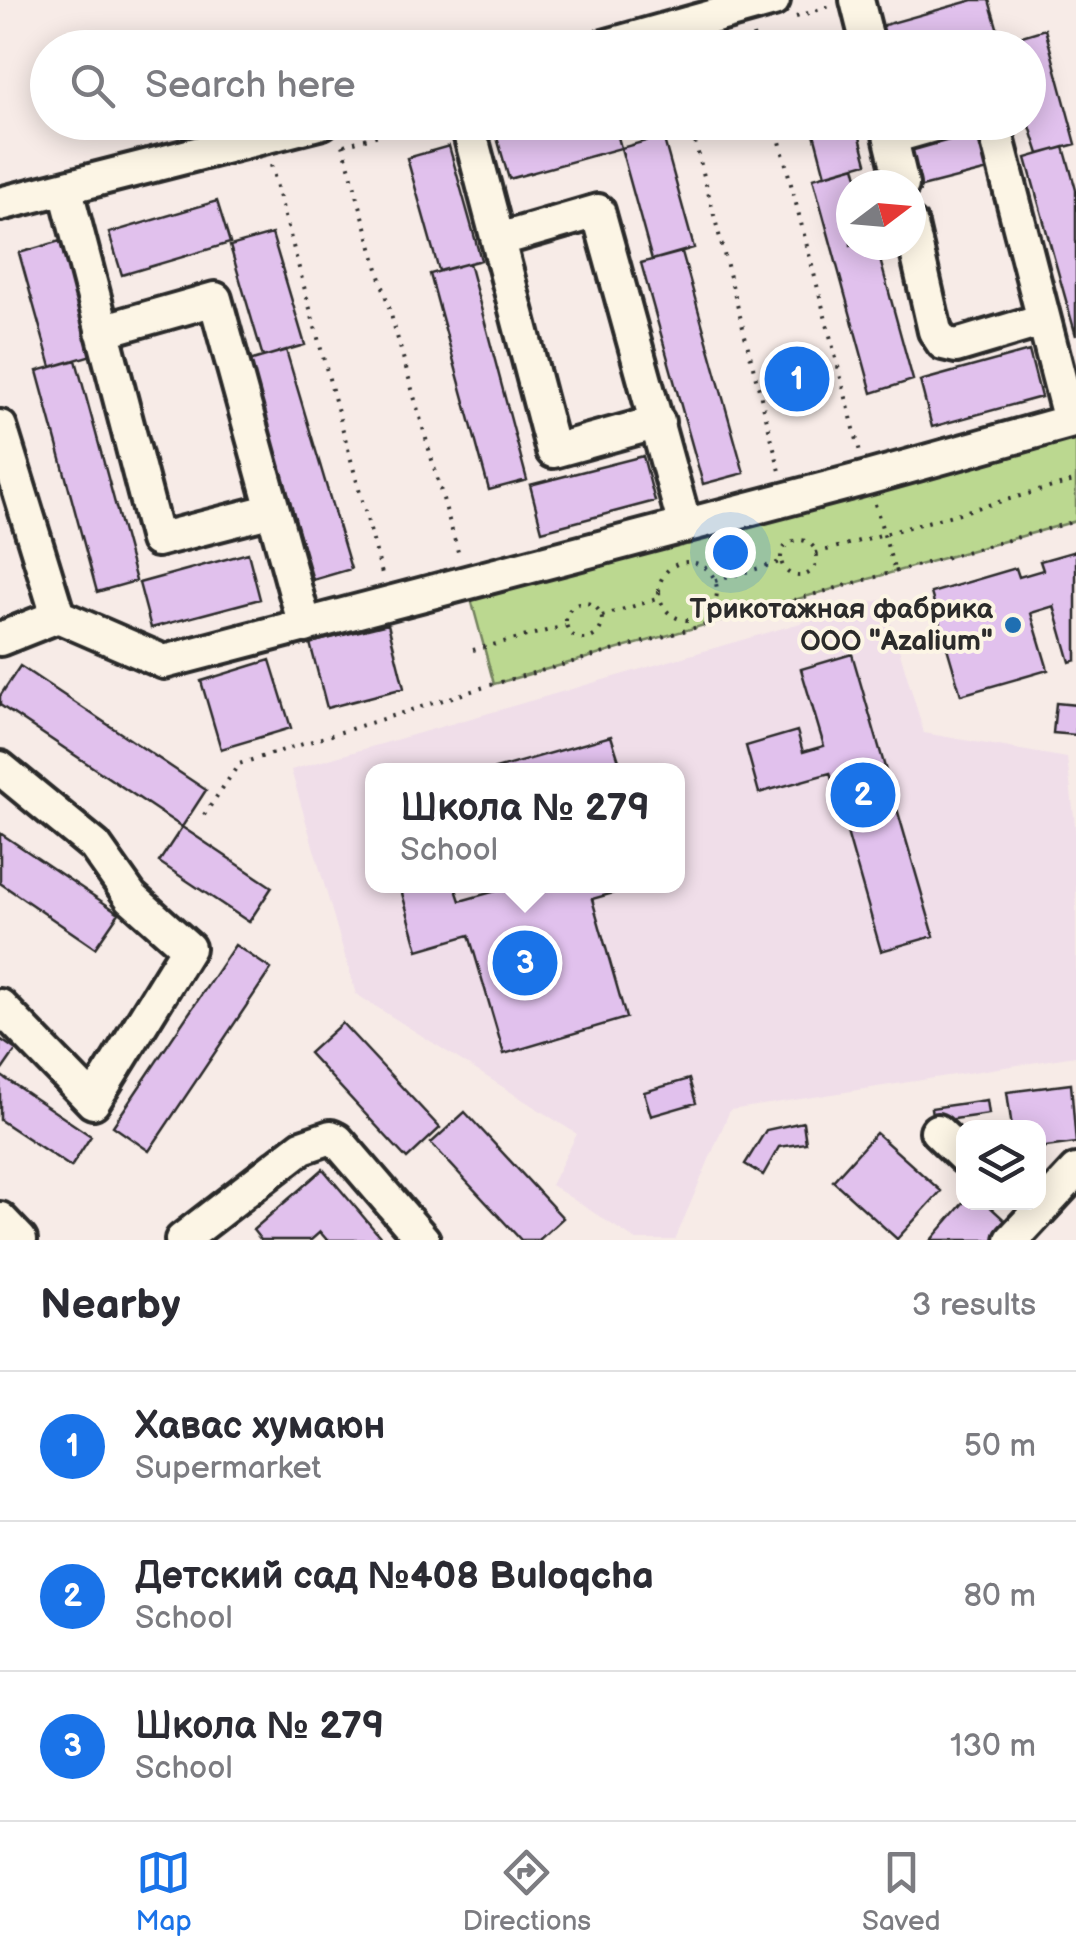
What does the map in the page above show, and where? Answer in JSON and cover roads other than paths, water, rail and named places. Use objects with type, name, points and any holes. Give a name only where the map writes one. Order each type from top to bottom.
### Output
[{"type":"street","points":[[664,30],[772,0]]},
{"type":"street","points":[[857,0],[864,30]]},
{"type":"street","points":[[0,204],[304,140]]},
{"type":"street","points":[[472,140],[554,450],[658,422]]},
{"type":"street","points":[[891,140],[898,170]]},
{"type":"street","points":[[0,639],[58,616],[164,662],[1073,421],[998,140]]},
{"type":"street","points":[[66,190],[157,540],[273,510]]},
{"type":"street","points":[[498,240],[598,211],[685,526]]},
{"type":"street","points":[[919,260],[942,343],[956,346],[1043,320]]},
{"type":"street","points":[[102,331],[215,300],[305,626]]},
{"type":"street","points":[[0,428],[58,616]]},
{"type":"street","points":[[0,768],[94,846],[131,897],[188,948],[93,1102],[0,1006]]},
{"type":"street","points":[[937,1130],[956,1149]]},
{"type":"street","points":[[182,1240],[302,1147],[330,1138],[337,1140],[423,1240]]},
{"type":"street","points":[[1024,1226],[1076,1171]]},
{"type":"street","points":[[0,1219],[20,1240]]},
{"type":"place","name":"Хавас хумаюн","points":[[797,379]]},
{"type":"place","name":"Трикотажная фабрика ООО \"Azalium\"","points":[[1013,625]]},
{"type":"place","name":"Детский сад №408 Buloqcha","points":[[863,795]]},
{"type":"place","name":"Школа № 279","points":[[525,963]]}]
